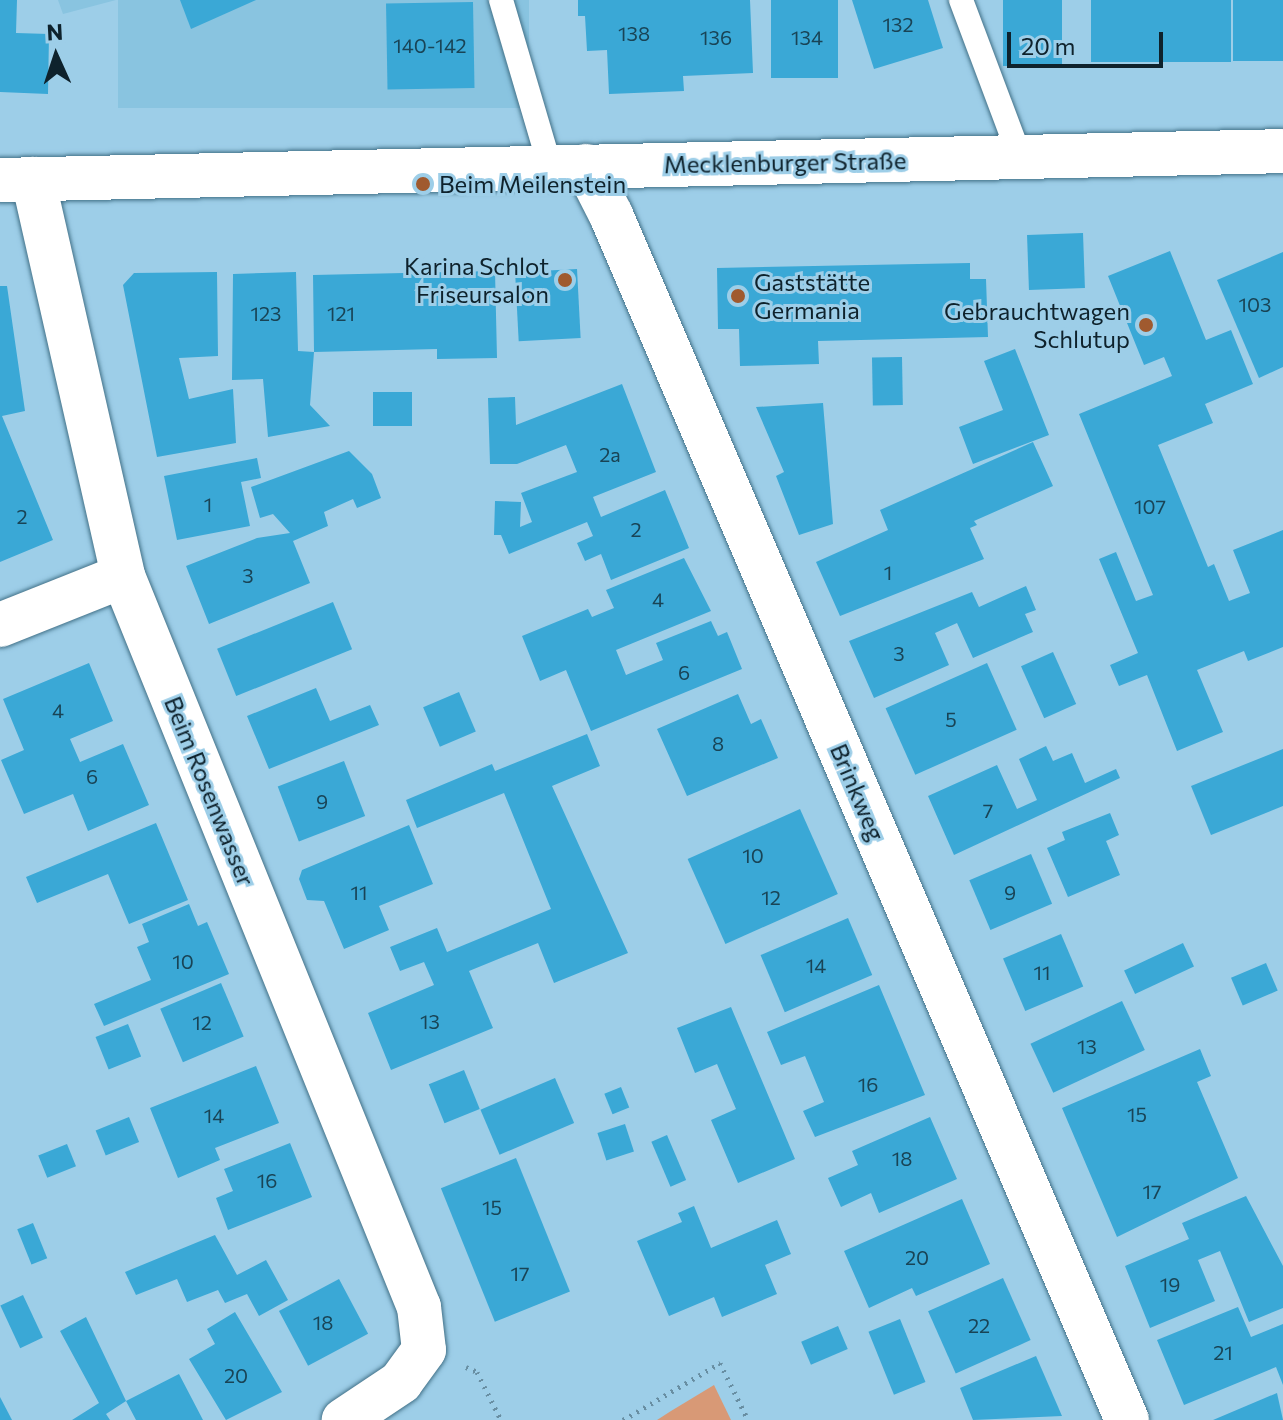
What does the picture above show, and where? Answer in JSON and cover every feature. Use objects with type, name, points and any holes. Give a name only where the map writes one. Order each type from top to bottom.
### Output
[{"type":"street","name":"Mecklenburger Straße","points":[[16,179],[1283,151]]},
{"type":"street","name":"Brinkweg","points":[[568,167],[611,215],[1127,1420]]},
{"type":"street","name":"Beim Rosenwasser","points":[[16,179],[123,576],[419,1307],[413,1366]]},
{"type":"street","points":[[0,625],[123,576]]},
{"type":"street","points":[[344,1420],[413,1366]]},
{"type":"lane","points":[[501,0],[568,167]]},
{"type":"lane","points":[[961,0],[1020,157]]},
{"type":"path","points":[[623,1420],[720,1363],[748,1420]]},
{"type":"path","points":[[413,1366],[477,1372],[501,1420]]},
{"type":"shaded area","points":[[58,0],[116,0],[63,14]]},
{"type":"shaded area","points":[[118,0],[529,0],[529,108],[118,108]]},
{"type":"shaded area","points":[[714,1385],[731,1420],[657,1420],[671,1411]]},
{"type":"building","points":[[0,0],[17,0],[16,33],[49,34],[48,94],[0,92]]},
{"type":"building","points":[[180,0],[256,0],[191,29]]},
{"type":"building","points":[[578,0],[750,0],[753,73],[683,76],[684,91],[609,94],[607,50],[587,51],[585,16],[578,16]]},
{"type":"building","points":[[771,0],[838,0],[838,78],[771,78]]},
{"type":"building","points":[[852,0],[928,0],[943,48],[874,69]]},
{"type":"building","points":[[1003,0],[1062,0],[1062,66],[1003,66]]},
{"type":"building","points":[[1091,0],[1231,0],[1231,62],[1091,62]]},
{"type":"building","points":[[1233,0],[1283,0],[1283,61],[1233,61]]},
{"type":"building","points":[[473,2],[475,88],[388,90],[386,4]]},
{"type":"building","points":[[1083,233],[1085,288],[1029,290],[1027,235]]},
{"type":"building","points":[[1170,251],[1206,340],[1231,330],[1253,384],[1205,404],[1213,423],[1158,445],[1208,567],[1214,564],[1229,601],[1250,593],[1233,550],[1283,530],[1283,647],[1248,661],[1244,651],[1197,670],[1223,732],[1177,751],[1147,675],[1119,686],[1110,665],[1138,653],[1099,559],[1116,552],[1136,601],[1153,595],[1079,414],[1172,376],[1164,357],[1144,365],[1108,276]]},
{"type":"building","points":[[1283,252],[1283,367],[1259,378],[1217,280]]},
{"type":"building","points":[[970,263],[970,279],[986,279],[988,337],[818,341],[819,364],[740,366],[739,329],[718,329],[717,268]]},
{"type":"building","points":[[577,269],[581,338],[519,341],[515,272]]},
{"type":"building","points":[[495,271],[497,358],[437,359],[437,349],[314,352],[313,275]]},
{"type":"building","points":[[217,272],[218,356],[179,358],[189,399],[233,389],[236,443],[157,457],[123,285],[134,273]]},
{"type":"building","points":[[296,272],[298,351],[314,352],[310,405],[330,426],[268,437],[263,379],[232,380],[233,274]]},
{"type":"building","points":[[0,286],[7,286],[25,411],[2,416],[53,540],[0,562]]},
{"type":"building","points":[[1015,349],[1049,435],[973,464],[959,427],[1003,410],[984,361]]},
{"type":"building","points":[[902,357],[903,405],[873,406],[872,358]]},
{"type":"building","points":[[622,384],[656,472],[593,497],[601,517],[665,490],[689,548],[611,580],[601,554],[585,561],[577,543],[593,536],[587,522],[509,554],[501,535],[494,535],[495,501],[521,502],[520,527],[532,522],[521,493],[577,472],[566,445],[517,464],[490,464],[488,398],[515,397],[516,425]]},
{"type":"building","points":[[373,392],[412,392],[412,426],[373,426]]},
{"type":"building","points":[[823,403],[833,524],[799,535],[776,476],[784,472],[756,407]]},
{"type":"building","points":[[1033,442],[1053,486],[974,521],[977,525],[970,528],[984,559],[840,616],[816,562],[888,530],[880,510]]},
{"type":"building","points":[[349,451],[372,474],[381,498],[357,508],[353,499],[324,512],[328,526],[293,541],[310,583],[209,624],[186,566],[257,538],[290,533],[273,514],[260,518],[251,487]]},
{"type":"building","points":[[257,458],[261,478],[241,482],[250,526],[177,540],[164,476]]},
{"type":"building","points":[[684,558],[711,611],[616,650],[626,675],[663,660],[656,643],[711,621],[718,636],[727,632],[742,669],[591,731],[566,670],[540,681],[522,636],[588,609],[592,617],[614,608],[606,590]]},
{"type":"building","points":[[1026,586],[1036,610],[1025,614],[1033,632],[973,658],[957,623],[935,633],[949,665],[874,698],[849,641],[972,592],[979,607]]},
{"type":"building","points":[[333,602],[352,649],[236,696],[217,649]]},
{"type":"building","points":[[1053,652],[1076,704],[1044,718],[1021,666]]},
{"type":"building","points":[[89,663],[113,721],[70,739],[80,762],[123,744],[149,805],[88,831],[73,794],[24,814],[1,760],[24,750],[3,699]]},
{"type":"building","points":[[987,663],[1017,730],[915,775],[886,708]]},
{"type":"building","points":[[316,688],[330,721],[370,705],[379,725],[269,769],[247,716]]},
{"type":"building","points":[[459,692],[476,732],[440,747],[423,707]]},
{"type":"building","points":[[738,694],[751,724],[761,719],[778,758],[687,796],[657,729]]},
{"type":"building","points":[[587,734],[600,766],[552,786],[628,953],[554,983],[538,943],[469,971],[493,1028],[391,1070],[368,1013],[434,985],[424,962],[400,971],[390,947],[437,928],[447,952],[551,909],[504,793],[417,828],[406,800],[492,764],[495,771]]},
{"type":"building","points":[[1046,746],[1053,761],[1072,753],[1085,783],[1116,769],[1120,778],[954,855],[928,796],[997,765],[1017,809],[1037,800],[1019,759]]},
{"type":"building","points":[[1283,749],[1283,806],[1211,835],[1191,786]]},
{"type":"building","points":[[344,761],[365,816],[299,842],[278,786]]},
{"type":"building","points":[[800,809],[838,894],[725,944],[688,859]]},
{"type":"building","points":[[1110,813],[1119,835],[1106,841],[1120,875],[1068,897],[1047,848],[1065,840],[1062,832]]},
{"type":"building","points":[[156,823],[188,900],[129,924],[108,874],[37,903],[26,877]]},
{"type":"building","points":[[409,825],[433,884],[379,906],[389,930],[344,949],[324,901],[307,900],[299,879],[302,870]]},
{"type":"building","points":[[1031,854],[1052,904],[990,930],[969,880]]},
{"type":"building","points":[[189,904],[198,926],[207,922],[229,974],[104,1026],[94,1004],[151,980],[137,947],[149,942],[142,924]]},
{"type":"building","points":[[848,918],[872,975],[785,1012],[761,955]]},
{"type":"building","points":[[1061,934],[1083,986],[1025,1011],[1003,959]]},
{"type":"building","points":[[1183,943],[1194,967],[1135,994],[1124,970]]},
{"type":"building","points":[[1266,963],[1278,991],[1243,1005],[1231,978]]},
{"type":"building","points":[[221,983],[244,1036],[183,1062],[160,1009]]},
{"type":"building","points":[[879,985],[925,1095],[815,1137],[803,1111],[824,1102],[805,1056],[781,1065],[767,1032]]},
{"type":"building","points":[[1122,1001],[1145,1050],[1053,1093],[1030,1044]]},
{"type":"building","points":[[731,1007],[795,1159],[738,1183],[711,1120],[736,1109],[717,1064],[695,1073],[677,1028]]},
{"type":"building","points":[[128,1024],[141,1056],[109,1070],[96,1037]]},
{"type":"building","points":[[1200,1049],[1211,1076],[1197,1082],[1238,1178],[1117,1237],[1062,1108]]},
{"type":"building","points":[[256,1066],[279,1123],[215,1148],[220,1160],[178,1178],[150,1108]]},
{"type":"building","points":[[464,1070],[480,1109],[445,1123],[429,1084]]},
{"type":"building","points":[[555,1078],[574,1123],[500,1155],[480,1110]]},
{"type":"building","points":[[621,1087],[629,1107],[613,1114],[604,1094]]},
{"type":"building","points":[[129,1117],[139,1142],[106,1156],[96,1130]]},
{"type":"building","points":[[930,1117],[957,1179],[879,1213],[871,1193],[841,1207],[828,1178],[858,1165],[852,1151]]},
{"type":"building","points":[[625,1124],[634,1152],[606,1161],[597,1133]]},
{"type":"building","points":[[667,1135],[686,1180],[670,1187],[651,1142]]},
{"type":"building","points":[[290,1143],[312,1197],[228,1230],[216,1198],[233,1191],[224,1169]]},
{"type":"building","points":[[67,1144],[76,1166],[47,1178],[38,1156]]},
{"type":"building","points":[[516,1158],[570,1292],[495,1322],[441,1188]]},
{"type":"building","points":[[1246,1196],[1283,1266],[1283,1308],[1249,1322],[1220,1251],[1198,1260],[1215,1301],[1150,1328],[1125,1266],[1189,1239],[1182,1223]]},
{"type":"building","points":[[962,1199],[990,1264],[916,1296],[912,1288],[869,1308],[844,1251]]},
{"type":"building","points":[[694,1206],[711,1248],[777,1220],[791,1254],[765,1265],[777,1294],[722,1317],[714,1297],[669,1316],[637,1241],[682,1222],[678,1213]]},
{"type":"building","points":[[33,1223],[47,1258],[31,1265],[17,1229]]},
{"type":"building","points":[[215,1235],[237,1275],[266,1260],[288,1300],[259,1316],[247,1294],[225,1303],[218,1290],[187,1302],[177,1279],[136,1295],[125,1272]]},
{"type":"building","points":[[1003,1278],[1031,1340],[956,1373],[928,1311]]},
{"type":"building","points":[[339,1279],[368,1334],[308,1366],[279,1311]]},
{"type":"building","points":[[23,1295],[43,1338],[20,1348],[0,1306]]},
{"type":"building","points":[[1238,1307],[1251,1337],[1283,1324],[1283,1385],[1276,1367],[1184,1405],[1157,1340]]},
{"type":"building","points":[[235,1312],[282,1392],[226,1420],[189,1359],[215,1344],[207,1329]]},
{"type":"building","points":[[86,1317],[126,1401],[106,1414],[110,1420],[72,1420],[99,1403],[60,1331]]},
{"type":"building","points":[[900,1319],[925,1382],[894,1395],[868,1332]]},
{"type":"building","points":[[838,1326],[848,1349],[811,1365],[801,1342]]},
{"type":"building","points":[[1036,1356],[1062,1416],[973,1420],[960,1388]]},
{"type":"building","points":[[179,1374],[203,1420],[136,1420],[126,1401]]},
{"type":"building","points":[[1277,1393],[1283,1420],[1213,1420]]},
{"type":"building","points":[[0,1397],[12,1420],[0,1420]]},
{"type":"place","name":"Beim Meilenstein","points":[[423,184]]},
{"type":"place","name":"Karina Schlot Friseursalon","points":[[565,280]]},
{"type":"place","name":"Gaststätte Germania","points":[[738,296]]},
{"type":"place","name":"Gebrauchtwagen Schlutup","points":[[1146,325]]}]
